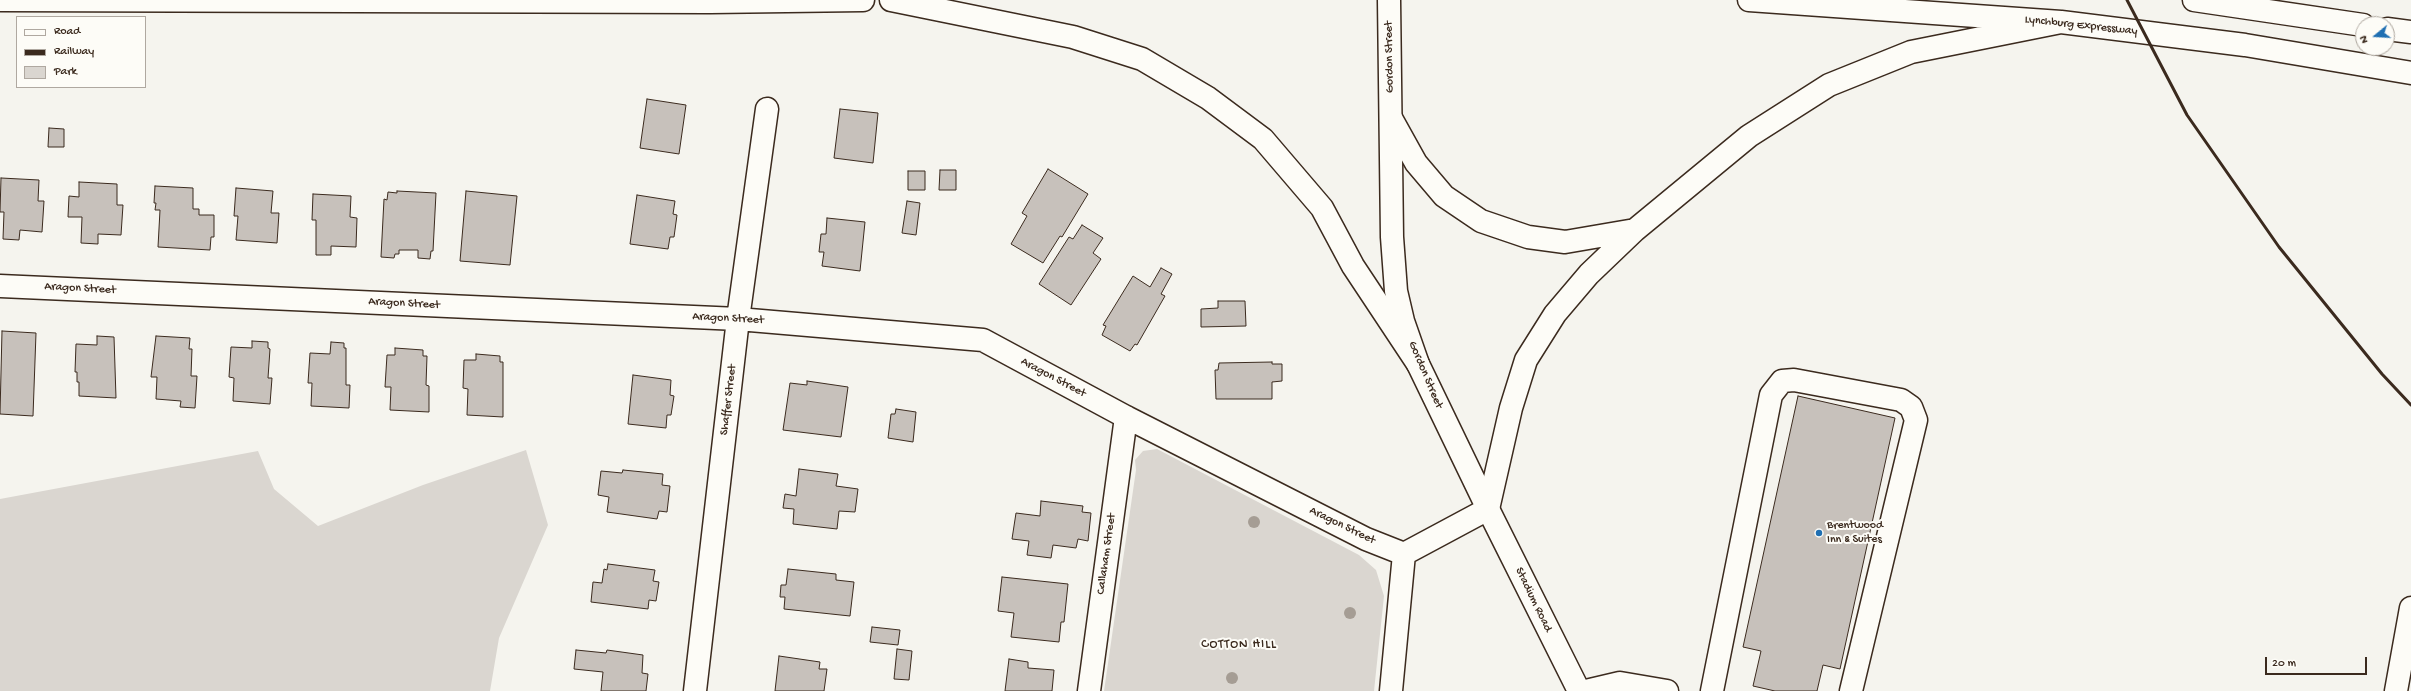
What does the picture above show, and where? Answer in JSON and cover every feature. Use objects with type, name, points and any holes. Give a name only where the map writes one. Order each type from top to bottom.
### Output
[{"type":"main road","points":[[0,0],[710,2],[863,0]]},
{"type":"main road","points":[[891,0],[1073,37],[1142,59],[1208,98],[1263,139],[1322,208],[1353,266],[1418,364]]},
{"type":"main road","name":"Gordon Street","points":[[1389,0],[1392,237],[1396,290],[1403,321],[1418,364],[1488,509]]},
{"type":"main road","name":"Lynchburg Expressway","points":[[1749,0],[2061,22],[2245,45],[2411,73]]},
{"type":"main road","points":[[2194,0],[2355,24]]},
{"type":"main road","points":[[1391,691],[1404,554],[1488,509],[1511,408],[1526,360],[1555,314],[1589,274],[1635,230],[1749,136],[1829,85],[1911,52],[2061,22]]},
{"type":"main road","points":[[2395,30],[2411,32]]},
{"type":"main road","name":"Shaffer Street","points":[[695,691],[738,319],[766,110]]},
{"type":"main road","points":[[1391,118],[1416,163],[1444,196],[1481,221],[1528,237],[1565,242],[1635,230]]},
{"type":"main road","name":"Aragon Street","points":[[0,286],[738,319],[983,340],[1126,417],[1366,539],[1404,554]]},
{"type":"main road","points":[[1712,691],[1771,395],[1782,381],[1794,380],[1901,400],[1912,407],[1916,420],[1851,691]]},
{"type":"main road","name":"Callaham Street","points":[[1088,691],[1126,417]]},
{"type":"main road","name":"Stadium Road","points":[[1488,509],[1579,691]]},
{"type":"main road","points":[[2396,691],[2411,608]]},
{"type":"main road","points":[[1586,691],[1620,683],[1667,691]]},
{"type":"green space","points":[[1157,449],[1359,555],[1376,570],[1384,596],[1374,691],[1104,691],[1136,470],[1135,460],[1143,451]]},
{"type":"green space","points":[[526,450],[548,525],[499,638],[490,691],[0,691],[0,499],[258,451],[274,489],[318,526],[423,485]]},
{"type":"building","points":[[647,99],[686,105],[679,154],[640,148]]},
{"type":"building","points":[[840,109],[878,113],[873,163],[834,158]]},
{"type":"building","points":[[49,128],[64,129],[64,147],[48,147]]},
{"type":"building","points":[[1048,169],[1088,194],[1062,237],[1060,236],[1043,263],[1011,244],[1027,216],[1022,213]]},
{"type":"building","points":[[940,170],[956,170],[956,190],[939,190]]},
{"type":"building","points":[[908,171],[925,171],[925,190],[908,190]]},
{"type":"building","points":[[1,178],[39,180],[38,201],[44,201],[42,232],[20,230],[19,240],[3,239],[4,212],[0,212]]},
{"type":"building","points":[[79,182],[117,184],[117,205],[123,205],[121,235],[98,234],[98,244],[81,243],[82,217],[68,217],[69,196],[79,197]]},
{"type":"building","points":[[155,186],[193,188],[193,209],[199,209],[199,215],[214,215],[214,237],[211,237],[210,250],[158,247],[160,210],[155,210]]},
{"type":"building","points":[[236,188],[273,191],[271,213],[279,213],[277,243],[236,240],[238,216],[234,216]]},
{"type":"building","points":[[397,191],[436,193],[433,251],[431,251],[430,259],[418,258],[418,250],[399,250],[399,254],[395,254],[394,258],[381,257],[384,199],[387,200],[388,192],[397,193]]},
{"type":"building","points":[[466,191],[517,196],[510,265],[460,261]]},
{"type":"building","points":[[313,194],[351,196],[350,217],[357,218],[356,247],[331,246],[331,255],[316,255],[316,220],[312,220]]},
{"type":"building","points":[[637,195],[675,201],[673,214],[677,215],[674,237],[670,237],[668,249],[630,244]]},
{"type":"building","points":[[907,201],[920,203],[916,235],[902,233]]},
{"type":"building","points":[[827,218],[865,222],[860,271],[822,266],[824,252],[819,252],[821,234],[826,234]]},
{"type":"building","points":[[1082,225],[1103,238],[1093,253],[1101,259],[1071,305],[1039,284],[1069,237],[1073,239]]},
{"type":"building","points":[[1161,268],[1172,274],[1161,294],[1165,296],[1137,345],[1135,344],[1130,351],[1102,335],[1106,326],[1103,325],[1133,276],[1150,287]]},
{"type":"building","points":[[1218,301],[1245,301],[1246,326],[1201,327],[1201,309],[1218,308]]},
{"type":"building","points":[[2,331],[36,333],[33,416],[0,414]]},
{"type":"building","points":[[97,336],[114,337],[116,398],[79,396],[79,382],[77,382],[77,372],[75,372],[76,344],[97,345]]},
{"type":"building","points":[[156,336],[190,338],[189,349],[192,349],[191,376],[197,376],[195,408],[180,407],[181,401],[156,399],[157,377],[151,377]]},
{"type":"building","points":[[252,341],[268,342],[268,348],[270,349],[268,378],[272,378],[270,404],[233,401],[234,378],[229,377],[231,347],[252,348]]},
{"type":"building","points":[[331,342],[344,343],[344,348],[346,348],[346,385],[350,385],[349,408],[311,406],[312,383],[308,383],[310,353],[330,354]]},
{"type":"building","points":[[395,348],[423,350],[423,356],[427,356],[426,385],[429,386],[429,412],[390,410],[391,387],[385,387],[387,355],[395,355]]},
{"type":"building","points":[[476,354],[500,356],[500,362],[503,362],[503,417],[467,415],[468,389],[463,388],[464,360],[476,360]]},
{"type":"building","points":[[1272,362],[1272,364],[1282,364],[1282,381],[1272,382],[1272,399],[1216,399],[1215,370],[1218,370],[1219,363]]},
{"type":"building","points":[[633,375],[671,380],[670,395],[674,396],[671,415],[667,415],[666,428],[628,424]]},
{"type":"building","points":[[807,381],[848,387],[841,437],[783,430],[790,383],[807,385]]},
{"type":"building","name":"Brentwood Inn & Suites","points":[[1798,396],[1895,418],[1840,669],[1823,665],[1817,691],[1775,691],[1753,686],[1761,651],[1743,647]]},
{"type":"building","points":[[896,409],[916,412],[913,442],[888,438],[891,414],[895,414]]},
{"type":"building","points":[[799,469],[838,474],[836,486],[858,489],[855,512],[839,511],[837,529],[793,524],[794,509],[783,508],[785,494],[796,496]]},
{"type":"building","points":[[623,470],[663,474],[662,485],[670,486],[667,512],[659,511],[657,519],[607,512],[609,497],[598,495],[601,471],[622,473]]},
{"type":"building","points":[[1041,501],[1083,506],[1082,512],[1091,513],[1088,541],[1078,539],[1076,548],[1053,545],[1051,558],[1027,555],[1029,541],[1012,539],[1016,513],[1040,516]]},
{"type":"building","points":[[608,564],[655,570],[653,581],[659,582],[656,601],[649,600],[648,609],[591,602],[593,582],[602,583],[604,569],[607,570]]},
{"type":"building","points":[[788,569],[836,574],[836,580],[854,582],[850,616],[784,609],[785,597],[780,597],[781,585],[786,585]]},
{"type":"building","points":[[1002,577],[1068,584],[1064,622],[1061,622],[1059,642],[1011,637],[1014,613],[998,611]]},
{"type":"building","points":[[872,627],[900,630],[898,645],[870,642]]},
{"type":"building","points":[[897,649],[912,651],[909,680],[894,679]]},
{"type":"building","points":[[576,650],[606,653],[607,650],[643,655],[642,673],[648,674],[646,691],[601,691],[603,672],[574,669]]},
{"type":"building","points":[[779,656],[820,662],[819,669],[827,669],[824,691],[775,691]]},
{"type":"building","points":[[1009,659],[1028,662],[1028,668],[1054,670],[1052,691],[1005,691]]},
{"type":"railway","points":[[2127,0],[2187,115],[2279,247],[2382,374],[2411,405]]},
{"type":"place","name":"Brentwood Inn & Suites","points":[[1819,533]]},
{"type":"district","name":"COTTON HILL","points":[[1239,645]]}]
